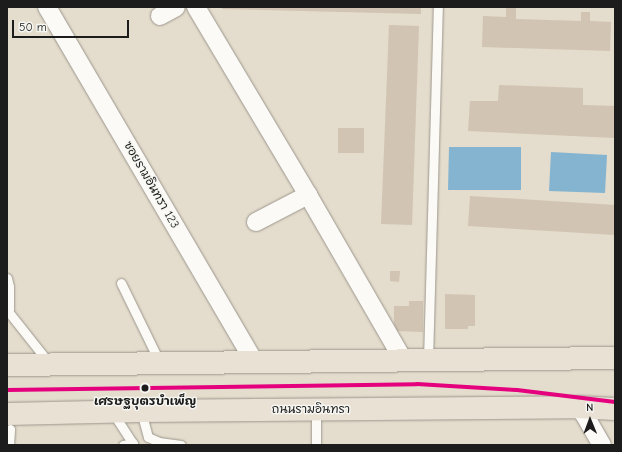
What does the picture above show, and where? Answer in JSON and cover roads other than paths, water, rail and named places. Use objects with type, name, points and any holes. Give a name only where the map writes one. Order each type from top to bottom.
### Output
[{"type":"highway","points":[[7,365],[615,358]]},
{"type":"highway","points":[[576,407],[615,402]]},
{"type":"highway","name":"ถนนรามอินทรา","points":[[8,422],[112,412],[140,411],[576,407],[615,409]]},
{"type":"street","name":"ซอยรามอินทรา 123","points":[[47,7],[255,363]]},
{"type":"street","points":[[160,16],[176,7]]},
{"type":"street","points":[[196,7],[308,195],[404,361]]},
{"type":"street","points":[[256,222],[308,195]]},
{"type":"street","points":[[576,407],[584,414],[602,445]]},
{"type":"lane","points":[[428,360],[438,7]]},
{"type":"lane","points":[[7,278],[9,287],[8,310],[50,364]]},
{"type":"lane","points":[[121,283],[160,363]]},
{"type":"lane","points":[[316,410],[316,445]]},
{"type":"lane","points":[[140,411],[148,437],[159,442],[181,445]]},
{"type":"lane","points":[[112,412],[133,444],[122,445]]},
{"type":"lane","points":[[8,422],[9,445]]},
{"type":"water","points":[[449,147],[521,147],[521,190],[448,190]]},
{"type":"water","points":[[551,152],[607,155],[605,193],[549,191]]},
{"type":"place","name":"เศรษฐบุตรบำเพ็ญ","points":[[145,388]]}]
